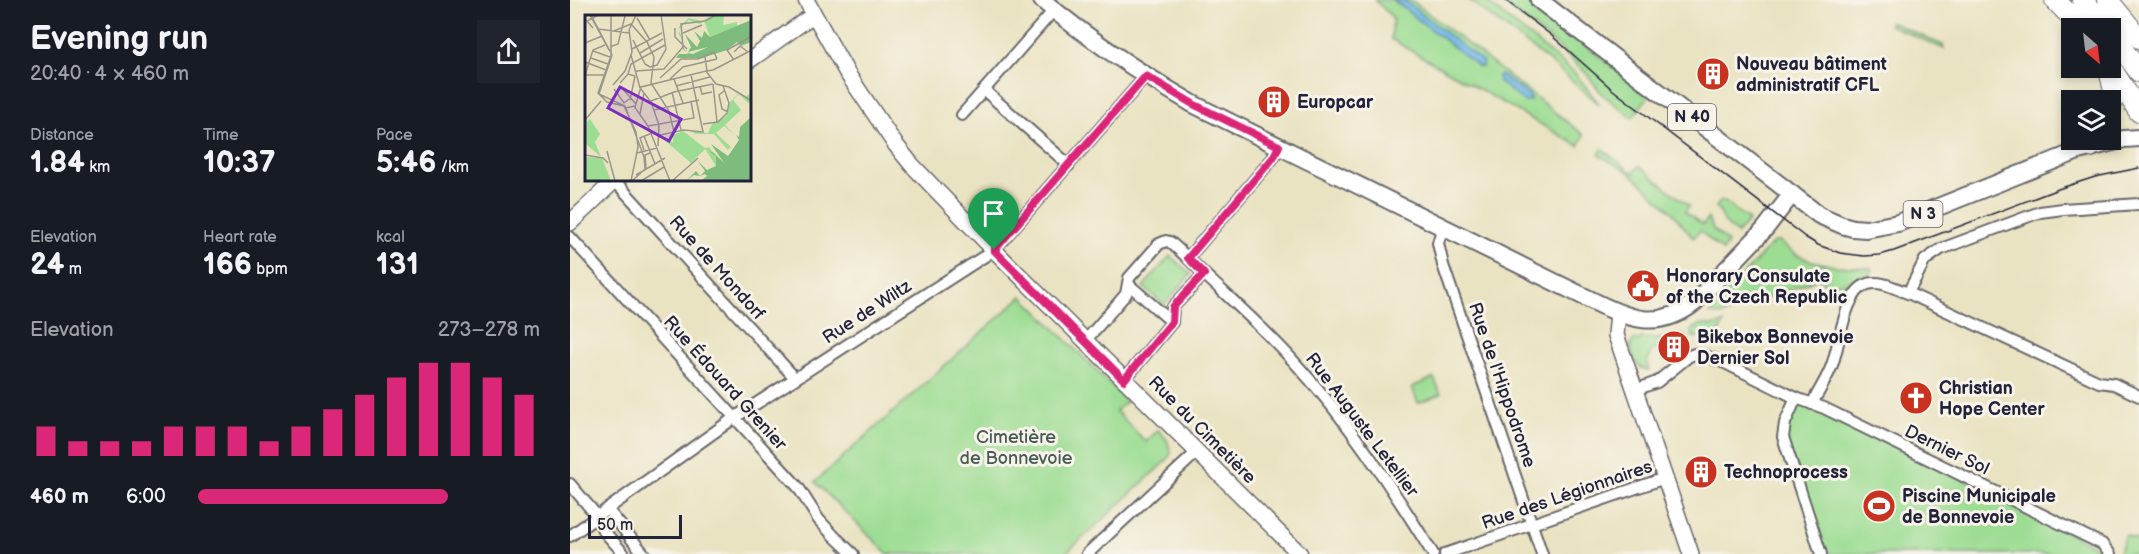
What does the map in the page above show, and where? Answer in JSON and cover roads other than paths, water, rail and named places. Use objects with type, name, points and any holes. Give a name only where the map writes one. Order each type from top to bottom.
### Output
[{"type":"highway","points":[[2055,0],[2072,18]]},
{"type":"highway","points":[[2082,0],[2099,18]]},
{"type":"highway","points":[[2108,0],[2139,38]]},
{"type":"highway","points":[[2121,45],[2139,72]]},
{"type":"highway","points":[[2116,78],[2139,112]]},
{"type":"main road","name":"N 40","points":[[1539,0],[1792,194]]},
{"type":"main road","points":[[1048,5],[1096,43],[1193,104],[1618,313],[1645,320],[1659,319],[1684,310],[1694,303],[1764,230],[1792,194]]},
{"type":"main road","name":"N 3","points":[[2121,140],[2139,138]]},
{"type":"main road","name":"N 3","points":[[1792,194],[1819,215],[1842,225],[1882,227],[1898,223],[2076,150]]},
{"type":"street","name":"Rue du Cimetière","points":[[806,0],[847,73],[895,144],[951,207],[1300,554]]},
{"type":"street","points":[[962,115],[984,90],[1048,5]]},
{"type":"street","points":[[752,59],[813,15]]},
{"type":"street","name":"Rue de Wiltz","points":[[570,536],[734,418],[994,250],[1146,76]]},
{"type":"street","points":[[984,90],[1069,165]]},
{"type":"street","points":[[1188,258],[1273,158],[1279,146]]},
{"type":"street","points":[[570,223],[613,182]]},
{"type":"street","name":"Rue de Mondorf","points":[[617,182],[795,378]]},
{"type":"street","points":[[1908,293],[1925,260],[1941,249],[2040,212],[2139,204]]},
{"type":"street","name":"Rue de l'Hippodrome","points":[[1443,227],[1438,243],[1443,265],[1542,554]]},
{"type":"street","name":"Rue Édouard Grenier","points":[[570,237],[798,487],[819,520],[832,535],[854,554]]},
{"type":"street","name":"Rue Auguste Letellier","points":[[1128,284],[1129,278],[1162,242],[1170,242],[1296,363],[1391,485],[1433,554]]},
{"type":"street","points":[[1124,380],[1172,322],[1173,307],[1204,274]]},
{"type":"street","points":[[1812,404],[1833,364],[1849,306],[1855,293],[1860,287],[1877,282],[1908,293],[2099,382],[2114,384],[2139,396]]},
{"type":"street","points":[[1086,340],[1126,294],[1128,284],[1172,322]]},
{"type":"street","points":[[1618,313],[1616,335],[1691,554]]},
{"type":"street","name":"Dernier Sol","points":[[1635,390],[1657,382],[1683,359],[1695,354],[1725,363],[2092,539],[2102,544],[2110,554]]},
{"type":"street","points":[[1796,398],[1785,423],[1783,437],[1821,554]]},
{"type":"street","points":[[1089,553],[1197,453]]},
{"type":"street","name":"Rue des Légionnaires","points":[[1445,554],[1665,478]]},
{"type":"street","points":[[570,484],[644,554]]},
{"type":"street","points":[[602,513],[603,530],[624,554]]},
{"type":"water","points":[[1393,0],[1404,0],[1483,62],[1482,67],[1479,67]]},
{"type":"water","points":[[1501,75],[1529,95],[1531,100],[1525,102],[1499,82],[1498,76]]},
{"type":"tram line","points":[[1505,0],[1551,35],[1613,90],[1805,237],[1818,245],[1840,253],[1880,255],[2061,188],[2095,177],[2139,168]]},
{"type":"place","name":"Nouveau bâtiment administratif CFL","points":[[1713,74]]},
{"type":"place","name":"Europcar","points":[[1274,102]]},
{"type":"place","name":"Honorary Consulate of the Czech Republic","points":[[1643,286]]},
{"type":"place","name":"Bikebox Bonnevoie Dernier Sol","points":[[1674,347]]},
{"type":"place","name":"Christian Hope Center","points":[[1916,398]]},
{"type":"place","name":"Technoprocess","points":[[1701,472]]},
{"type":"place","name":"Piscine Municipale de Bonnevoie","points":[[1879,506]]},
{"type":"park label","name":"Cimetière de Bonnevoie","points":[[1016,447]]}]
